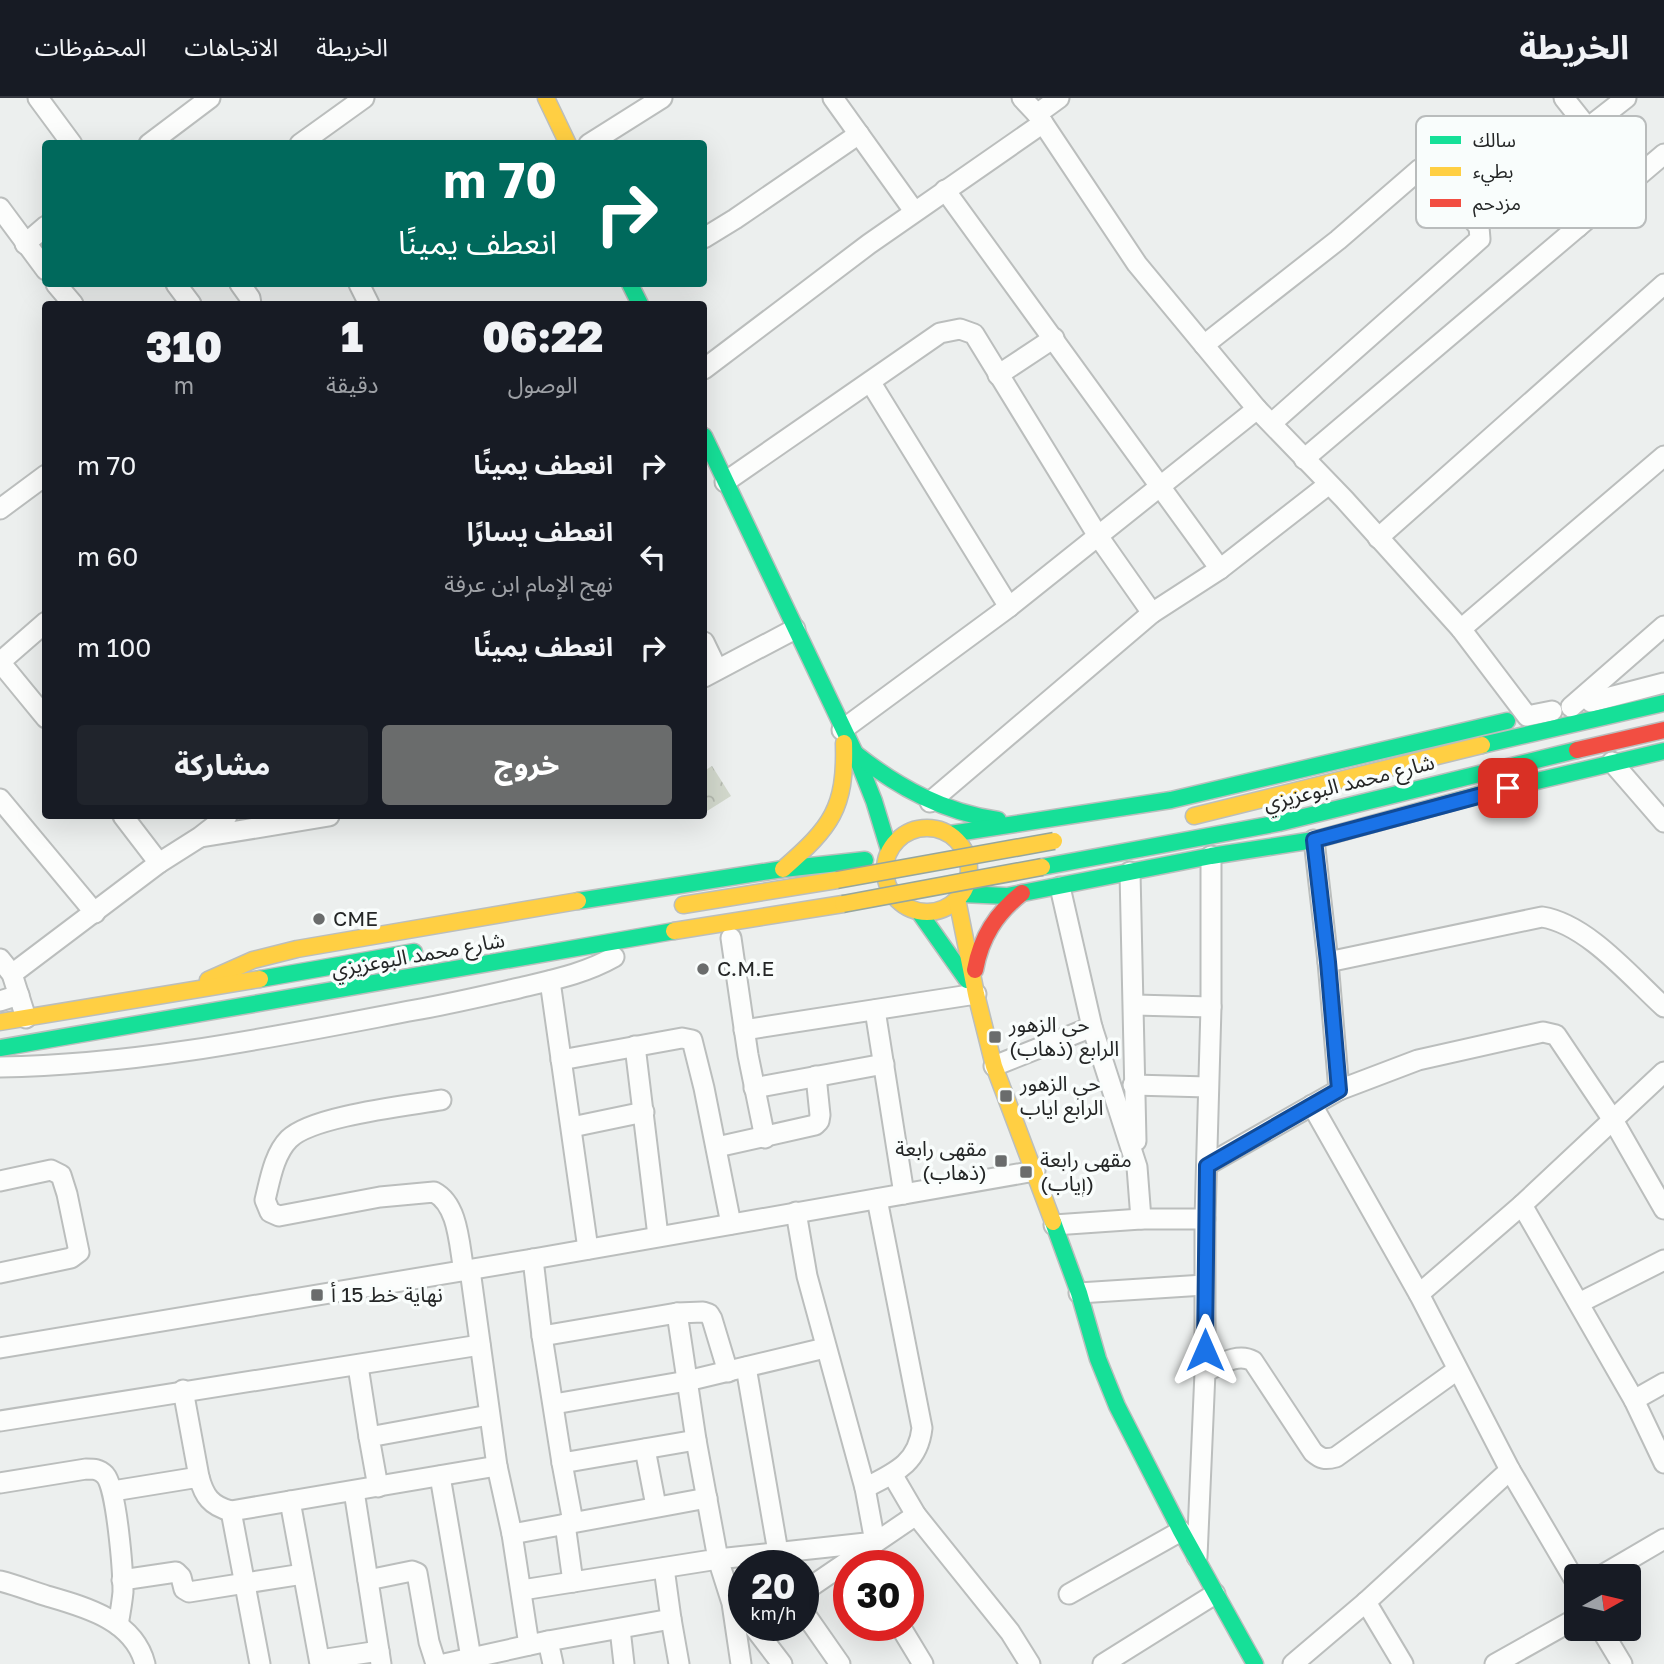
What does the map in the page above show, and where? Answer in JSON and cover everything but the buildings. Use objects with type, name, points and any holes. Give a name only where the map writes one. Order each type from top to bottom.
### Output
[{"type":"main road","points":[[546,98],[566,140]]},
{"type":"main road","points":[[707,443],[862,769],[874,801],[887,854],[885,878],[888,887],[899,902],[913,909],[945,946],[976,994]]},
{"type":"main road","name":"شارع محمد البوعزيزي","points":[[1172,820],[1218,811],[1557,726],[1664,703]]},
{"type":"main road","points":[[190,991],[253,960],[298,949],[527,909],[887,854],[904,833],[925,827],[943,831],[1025,823],[1171,800],[1527,716]]},
{"type":"main road","points":[[783,869],[818,838],[839,807],[845,777],[842,730]]},
{"type":"main road","name":"شارع محمد البوعزيزي","points":[[0,1048],[221,1012],[561,950],[843,904],[1221,835],[1664,730]]},
{"type":"main road","points":[[959,897],[1023,893],[1211,856],[1314,840],[1612,762],[1664,751]]},
{"type":"main road","points":[[855,753],[886,777],[930,802],[961,813],[1025,823]]},
{"type":"main road","points":[[862,769],[897,801]]},
{"type":"main road","points":[[221,1012],[297,1009],[913,909],[940,910],[959,897],[966,886],[969,867],[963,848],[943,831],[912,812]]},
{"type":"main road","points":[[663,909],[1061,840]]},
{"type":"main road","points":[[976,994],[975,965],[983,937],[1000,912],[1023,893]]},
{"type":"main road","points":[[959,897],[976,994],[993,1066],[1079,1293],[1098,1359],[1117,1406],[1251,1663]]},
{"type":"main road","name":"شارع محمد البوعزيزي","points":[[0,1022],[432,949]]},
{"type":"street","points":[[38,98],[69,140]]},
{"type":"street","points":[[153,140],[184,106],[210,98]]},
{"type":"street","points":[[306,140],[364,98]]},
{"type":"street","points":[[595,140],[662,98]]},
{"type":"street","points":[[833,98],[914,211]]},
{"type":"street","points":[[1022,98],[1040,118],[1138,264],[1257,409],[1461,629],[1527,716],[1664,684]]},
{"type":"street","points":[[707,367],[1040,118],[1059,98]]},
{"type":"street","points":[[1564,98],[1578,116]]},
{"type":"street","points":[[1602,116],[1626,98]]},
{"type":"street","points":[[707,236],[859,134]]},
{"type":"street","points":[[1646,169],[1664,154]]},
{"type":"street","points":[[1205,345],[1338,240],[1416,172]]},
{"type":"street","points":[[945,190],[1220,569]]},
{"type":"street","points":[[0,208],[42,265]]},
{"type":"street","points":[[1272,424],[1480,239],[1479,228]]},
{"type":"street","points":[[1304,459],[1577,228]]},
{"type":"street","points":[[25,244],[42,229]]},
{"type":"street","points":[[1378,538],[1664,284]]},
{"type":"street","points":[[59,287],[70,301]]},
{"type":"street","points":[[725,482],[940,333],[960,329],[974,334],[1098,536],[1152,614]]},
{"type":"street","points":[[998,375],[1054,338]]},
{"type":"street","points":[[871,383],[1009,607]]},
{"type":"street","points":[[842,730],[1009,607],[1257,409]]},
{"type":"street","points":[[1461,629],[1664,456]]},
{"type":"street","points":[[0,509],[42,478]]},
{"type":"street","points":[[930,802],[1152,614],[1220,569],[1329,484]]},
{"type":"street","points":[[42,625],[0,662],[42,713]]},
{"type":"street","points":[[1571,707],[1664,626]]},
{"type":"street","points":[[710,673],[795,629]]},
{"type":"street","points":[[1631,653],[1626,663],[1627,674],[1633,685],[1640,689]]},
{"type":"street","points":[[1612,762],[1664,822]]},
{"type":"street","points":[[0,799],[95,913]]},
{"type":"street","points":[[125,819],[159,863]]},
{"type":"street","points":[[26,1018],[9,998],[6,967],[95,913],[159,863],[223,819]]},
{"type":"street","points":[[200,837],[311,819]]},
{"type":"street","points":[[1314,840],[1339,1090]]},
{"type":"street","points":[[1196,1558],[1205,1372],[1211,856]]},
{"type":"street","points":[[1130,873],[1135,1005],[1133,1085],[1141,1219]]},
{"type":"street","points":[[1060,887],[1092,1027],[1138,1167]]},
{"type":"street","points":[[1328,962],[1542,917],[1558,919],[1587,937],[1664,1007]]},
{"type":"street","points":[[731,938],[744,1030],[765,1138]]},
{"type":"street","points":[[0,1067],[107,1060],[220,1045],[439,1006],[579,973],[614,957]]},
{"type":"street","points":[[550,981],[588,1250]]},
{"type":"street","points":[[744,1030],[976,994]]},
{"type":"street","points":[[1135,1005],[1211,1007]]},
{"type":"street","points":[[875,1010],[904,1194]]},
{"type":"street","points":[[993,1066],[1092,1027]]},
{"type":"street","points":[[1207,1166],[1339,1090],[1418,1060],[1543,1032],[1556,1035],[1560,1040],[1614,1120],[1664,1209]]},
{"type":"street","points":[[561,1060],[682,1038],[692,1040],[717,1147],[731,1224]]},
{"type":"street","points":[[635,1046],[659,1236]]},
{"type":"street","points":[[754,1088],[884,1064]]},
{"type":"street","points":[[1419,1294],[1522,1205],[1664,1072]]},
{"type":"street","points":[[717,1147],[809,1127],[819,1121],[816,1076]]},
{"type":"street","points":[[1133,1085],[1208,1087]]},
{"type":"street","points":[[441,1100],[334,1120],[300,1132],[289,1139],[281,1150],[265,1200],[271,1212],[279,1216],[380,1198],[434,1192],[446,1201],[454,1218],[467,1270],[497,1466],[522,1590],[538,1643],[553,1664]]},
{"type":"street","points":[[1312,1105],[1419,1294],[1510,1470],[1565,1564]]},
{"type":"street","points":[[572,1127],[644,1112]]},
{"type":"street","points":[[0,1181],[51,1170],[61,1175],[79,1252],[71,1258],[0,1273]]},
{"type":"street","points":[[0,1348],[588,1250],[1035,1171]]},
{"type":"street","points":[[865,1488],[892,1474],[913,1458],[921,1440],[922,1428],[877,1199]]},
{"type":"street","points":[[1522,1205],[1634,1400],[1664,1463]]},
{"type":"street","points":[[796,1212],[807,1276],[865,1488],[874,1542]]},
{"type":"street","points":[[1054,1225],[1141,1219],[1205,1219]]},
{"type":"street","points":[[533,1259],[562,1463],[573,1582]]},
{"type":"street","points":[[1579,1303],[1664,1260]]},
{"type":"street","points":[[1079,1293],[1204,1285]]},
{"type":"street","points":[[542,1336],[677,1313],[697,1311],[709,1314],[737,1370],[778,1550]]},
{"type":"street","points":[[677,1313],[696,1440],[718,1559],[728,1590]]},
{"type":"street","points":[[0,1421],[480,1345]]},
{"type":"street","points":[[554,1404],[688,1381],[825,1348]]},
{"type":"street","points":[[1205,1372],[1238,1357],[1253,1361],[1312,1452],[1319,1458],[1327,1459],[1335,1457],[1457,1370]]},
{"type":"street","points":[[358,1366],[378,1487]]},
{"type":"street","points":[[1634,1400],[1664,1383]]},
{"type":"street","points":[[183,1390],[199,1477],[206,1496],[211,1503],[231,1511],[497,1466]]},
{"type":"street","points":[[369,1437],[489,1415]]},
{"type":"street","points":[[562,1463],[696,1440]]},
{"type":"street","points":[[645,1449],[656,1506]]},
{"type":"street","points":[[0,1483],[96,1469],[107,1477],[113,1491],[122,1580],[118,1625]]},
{"type":"street","points":[[1293,1664],[1366,1602],[1510,1470]]},
{"type":"street","points":[[892,1474],[916,1515],[1010,1632],[1030,1664]]},
{"type":"street","points":[[440,1476],[471,1658]]},
{"type":"street","points":[[113,1491],[199,1477]]},
{"type":"street","points":[[290,1502],[320,1662],[380,1658],[354,1490]]},
{"type":"street","points":[[512,1534],[707,1498]]},
{"type":"street","points":[[231,1511],[260,1664]]},
{"type":"street","points":[[868,1550],[874,1542],[916,1515]]},
{"type":"street","points":[[1069,1594],[1181,1531]]},
{"type":"street","points":[[1621,1564],[1664,1539]]},
{"type":"street","points":[[797,1550],[874,1542]]},
{"type":"street","points":[[522,1590],[728,1558]]},
{"type":"street","points":[[664,1568],[679,1664]]},
{"type":"street","points":[[368,1580],[412,1571],[417,1573],[429,1642],[436,1664]]},
{"type":"street","points":[[122,1580],[176,1572],[181,1577],[184,1589],[189,1592],[303,1574]]},
{"type":"street","points":[[0,1581],[81,1606],[118,1625],[138,1645],[145,1664]]},
{"type":"street","points":[[1103,1664],[1215,1594]]},
{"type":"street","points":[[1366,1602],[1403,1664]]},
{"type":"street","points":[[444,1664],[538,1643],[671,1619]]},
{"type":"street","points":[[1495,1664],[1564,1625]]},
{"type":"street","points":[[620,1629],[624,1664]]},
{"type":"street","points":[[819,1634],[840,1664]]},
{"type":"street","points":[[741,1664],[746,1641]]},
{"type":"street","points":[[760,1641],[782,1664]]},
{"type":"street","points":[[909,1641],[923,1664]]},
{"type":"street","points":[[1609,1642],[1622,1664]]},
{"type":"green space","points":[[712,766],[731,796],[707,811],[707,769]]},
{"type":"traffic: fast","points":[[632,287],[638,301]]},
{"type":"traffic: fast","points":[[707,442],[855,753],[889,850]]},
{"type":"traffic: fast","points":[[1482,745],[1664,703]]},
{"type":"traffic: fast","points":[[950,834],[1171,800],[1507,721]]},
{"type":"traffic: fast","points":[[1042,867],[1279,823],[1577,750]]},
{"type":"traffic: fast","points":[[961,894],[1007,896],[1211,856],[1314,840],[1482,794],[1664,751]]},
{"type":"traffic: fast","points":[[856,754],[889,778],[923,797],[959,811],[998,820]]},
{"type":"traffic: fast","points":[[578,901],[783,869],[865,860]]},
{"type":"traffic: fast","points":[[919,912],[967,980]]},
{"type":"traffic: fast","points":[[0,1048],[674,931]]},
{"type":"traffic: fast","points":[[260,979],[414,952]]},
{"type":"traffic: fast","points":[[1053,1222],[1079,1293],[1098,1359],[1117,1406],[1181,1531],[1255,1664]]},
{"type":"traffic: slow","points":[[546,98],[566,140]]},
{"type":"traffic: slow","points":[[783,869],[813,841],[832,815],[842,785],[844,743]]},
{"type":"traffic: slow","points":[[1194,816],[1482,745]]},
{"type":"traffic: slow","points":[[919,828],[935,828],[951,835],[962,846],[969,862],[969,870],[966,886],[957,900],[935,912],[919,912],[903,905],[892,894],[885,878],[885,862],[892,846],[903,835],[919,828]]},
{"type":"traffic: slow","points":[[837,880],[1054,841]]},
{"type":"traffic: slow","points":[[843,904],[1042,867]]},
{"type":"traffic: slow","points":[[683,905],[837,880]]},
{"type":"traffic: slow","points":[[957,899],[994,1066],[1053,1222]]},
{"type":"traffic: slow","points":[[208,980],[253,960],[297,949],[578,901]]},
{"type":"traffic: slow","points":[[674,931],[843,904]]},
{"type":"traffic: slow","points":[[0,1022],[260,979]]},
{"type":"traffic: jam","points":[[1577,750],[1664,730]]},
{"type":"traffic: jam","points":[[975,970],[981,947],[991,927],[1022,893]]},
{"type":"place","name":"CME","points":[[319,919]]},
{"type":"place","name":"C.M.E","points":[[703,969]]},
{"type":"place","name":"حي الزهور الرابع (ذهاب)","points":[[995,1037]]},
{"type":"place","name":"حي الزهور الرابع اياب","points":[[1006,1096]]},
{"type":"place","name":"مقهى رابعة (ذهاب)","points":[[1001,1161]]},
{"type":"place","name":"مقهى رابعة (إياب)","points":[[1026,1172]]},
{"type":"place","name":"نهاية خط 15 أ","points":[[317,1295]]},
{"type":"route","points":[[1205,1350],[1207,1166],[1339,1090],[1314,840],[1508,788]]}]
